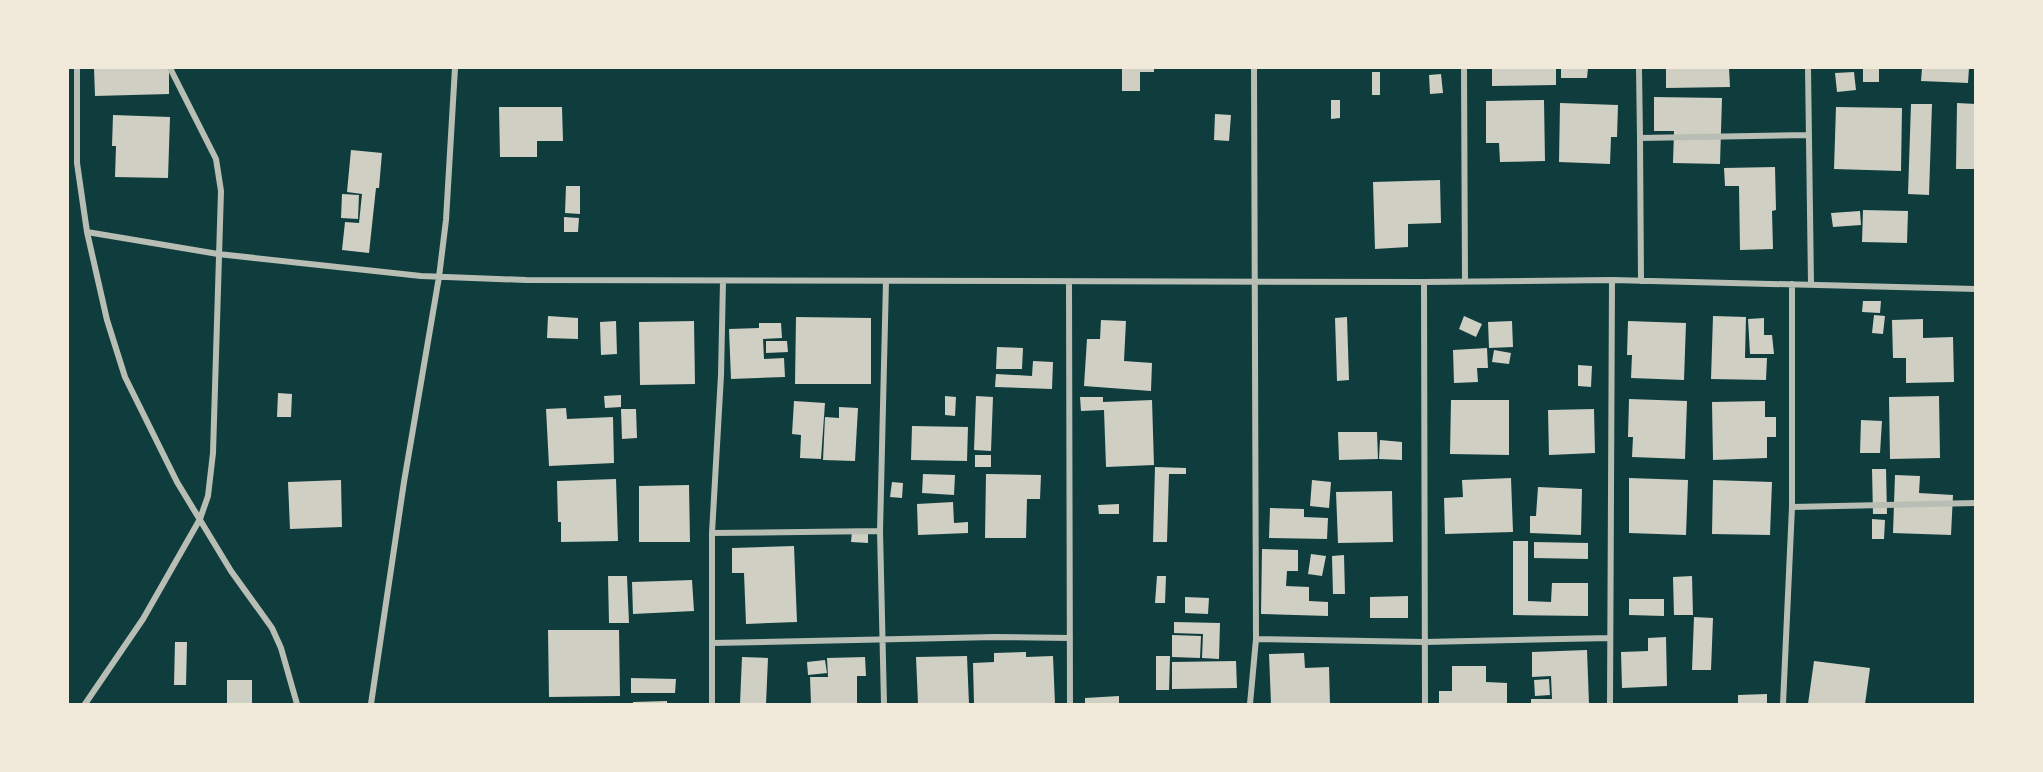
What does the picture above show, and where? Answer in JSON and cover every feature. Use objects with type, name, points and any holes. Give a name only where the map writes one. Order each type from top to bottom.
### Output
[{"type":"street","points":[[77,68],[77,163],[87,232],[107,320],[125,377],[177,482],[231,570],[272,628],[281,648],[297,705]]},
{"type":"street","points":[[85,705],[144,619],[200,519],[208,496],[213,453],[221,191],[216,159],[170,68]]},
{"type":"street","points":[[371,705],[404,482],[439,277],[446,220],[455,68]]},
{"type":"street","points":[[1250,705],[1256,639],[1254,68]]},
{"type":"street","points":[[1464,68],[1465,281]]},
{"type":"street","points":[[1639,68],[1641,281]]},
{"type":"street","points":[[1808,68],[1811,284]]},
{"type":"street","points":[[1640,138],[1808,135]]},
{"type":"street","points":[[68,163],[77,163]]},
{"type":"street","points":[[87,232],[218,254],[439,277],[526,280],[1069,282],[1612,280],[1976,289]]},
{"type":"street","points":[[1610,705],[1612,280]]},
{"type":"street","points":[[711,705],[712,532],[721,375],[723,281]]},
{"type":"street","points":[[884,705],[880,531],[886,281]]},
{"type":"street","points":[[1069,282],[1070,705]]},
{"type":"street","points":[[1424,282],[1425,705]]},
{"type":"street","points":[[1783,705],[1792,507],[1792,284]]},
{"type":"street","points":[[1792,507],[1976,503]]},
{"type":"street","points":[[712,532],[880,531]]},
{"type":"street","points":[[712,643],[1070,638]]},
{"type":"street","points":[[1256,639],[1424,642],[1610,638]]},
{"type":"building","points":[[94,68],[169,68],[169,94],[95,96]]},
{"type":"building","points":[[1122,68],[1154,68],[1154,72],[1140,72],[1140,91],[1122,91]]},
{"type":"building","points":[[1492,68],[1556,68],[1556,85],[1492,86]]},
{"type":"building","points":[[1561,68],[1588,68],[1587,78],[1561,78]]},
{"type":"building","points":[[1666,68],[1729,68],[1730,87],[1666,88]]},
{"type":"building","points":[[1863,68],[1879,68],[1879,82],[1863,82]]},
{"type":"building","points":[[1922,68],[1969,68],[1968,83],[1921,81]]},
{"type":"building","points":[[1372,72],[1380,72],[1380,95],[1372,95]]},
{"type":"building","points":[[1854,72],[1856,90],[1837,92],[1835,73]]},
{"type":"building","points":[[1441,74],[1443,93],[1430,94],[1429,75]]},
{"type":"building","points":[[1654,97],[1722,98],[1720,164],[1673,163],[1674,131],[1654,131]]},
{"type":"building","points":[[1331,100],[1340,100],[1340,118],[1331,119]]},
{"type":"building","points":[[1544,100],[1545,161],[1500,162],[1499,143],[1486,143],[1486,101]]},
{"type":"building","points":[[1560,103],[1618,105],[1617,137],[1611,137],[1610,164],[1559,162]]},
{"type":"building","points":[[1957,103],[1976,104],[1976,169],[1956,169]]},
{"type":"building","points":[[1911,104],[1932,104],[1929,195],[1908,194]]},
{"type":"building","points":[[499,107],[562,107],[563,141],[537,141],[537,157],[500,157]]},
{"type":"building","points":[[1836,107],[1902,108],[1901,171],[1834,169]]},
{"type":"building","points":[[1215,114],[1231,115],[1229,141],[1214,140]]},
{"type":"building","points":[[113,115],[170,117],[168,178],[115,177],[116,146],[112,146]]},
{"type":"building","points":[[351,150],[382,153],[369,253],[342,250],[345,222],[359,223],[362,194],[347,192]]},
{"type":"building","points":[[1775,167],[1776,210],[1772,211],[1773,249],[1740,250],[1739,186],[1725,186],[1724,168]]},
{"type":"building","points":[[1440,180],[1441,223],[1408,224],[1408,247],[1375,249],[1373,182]]},
{"type":"building","points":[[566,186],[580,186],[580,214],[565,213]]},
{"type":"building","points":[[342,194],[359,195],[358,219],[341,218]]},
{"type":"building","points":[[1863,210],[1908,211],[1907,243],[1862,242]]},
{"type":"building","points":[[1860,211],[1861,225],[1833,227],[1831,213]]},
{"type":"building","points":[[564,217],[579,218],[578,232],[564,232]]},
{"type":"building","points":[[1863,301],[1881,301],[1880,313],[1862,312]]},
{"type":"building","points":[[1874,315],[1885,316],[1883,334],[1872,333]]},
{"type":"building","points":[[548,316],[578,318],[578,339],[547,338]]},
{"type":"building","points":[[1464,316],[1482,324],[1476,337],[1459,329]]},
{"type":"building","points":[[1713,316],[1746,317],[1745,358],[1767,358],[1766,380],[1711,379]]},
{"type":"building","points":[[796,317],[871,318],[871,384],[795,384]]},
{"type":"building","points":[[1347,317],[1349,380],[1337,381],[1335,318]]},
{"type":"building","points":[[1764,318],[1764,335],[1772,335],[1774,354],[1750,354],[1748,319]]},
{"type":"building","points":[[1923,319],[1923,338],[1953,337],[1954,382],[1906,383],[1906,358],[1893,358],[1892,320]]},
{"type":"building","points":[[1101,320],[1126,321],[1124,361],[1152,363],[1151,391],[1084,386],[1087,339],[1100,339]]},
{"type":"building","points":[[616,321],[617,354],[601,355],[600,322]]},
{"type":"building","points":[[694,321],[695,384],[640,385],[639,322]]},
{"type":"building","points":[[1512,321],[1513,347],[1489,348],[1488,322]]},
{"type":"building","points":[[1628,321],[1686,323],[1684,380],[1631,378],[1632,355],[1627,355]]},
{"type":"building","points":[[759,323],[781,323],[782,338],[763,339],[764,359],[784,358],[785,377],[731,379],[729,329],[759,328]]},
{"type":"building","points":[[766,341],[787,341],[788,352],[766,353]]},
{"type":"building","points":[[997,347],[1023,348],[1022,369],[996,369]]},
{"type":"building","points":[[1487,348],[1488,368],[1477,368],[1478,382],[1454,383],[1453,350]]},
{"type":"building","points":[[1494,350],[1511,353],[1509,364],[1492,362]]},
{"type":"building","points":[[1033,361],[1053,362],[1052,389],[995,387],[996,374],[1032,376]]},
{"type":"building","points":[[1578,365],[1592,366],[1591,387],[1578,386]]},
{"type":"building","points":[[278,393],[292,394],[291,417],[277,417]]},
{"type":"building","points":[[621,395],[621,407],[605,408],[604,396]]},
{"type":"building","points":[[945,396],[956,397],[955,416],[945,415]]},
{"type":"building","points":[[976,396],[993,397],[991,451],[974,450]]},
{"type":"building","points":[[1939,396],[1940,458],[1890,459],[1889,397]]},
{"type":"building","points":[[1080,397],[1103,397],[1103,402],[1152,400],[1154,465],[1106,467],[1104,410],[1081,411]]},
{"type":"building","points":[[1629,399],[1687,401],[1685,459],[1632,457],[1633,437],[1628,437]]},
{"type":"building","points":[[1451,400],[1509,400],[1509,455],[1450,454]]},
{"type":"building","points":[[794,401],[825,403],[821,459],[800,458],[801,435],[792,434]]},
{"type":"building","points":[[1765,401],[1765,417],[1776,417],[1776,437],[1767,437],[1767,458],[1713,460],[1712,402]]},
{"type":"building","points":[[839,407],[858,408],[855,461],[823,460],[825,417],[839,418]]},
{"type":"building","points":[[566,408],[567,419],[613,417],[614,463],[549,466],[546,409]]},
{"type":"building","points":[[621,409],[636,409],[637,438],[622,439]]},
{"type":"building","points":[[1594,409],[1595,453],[1549,455],[1548,410]]},
{"type":"building","points":[[1861,420],[1882,421],[1880,453],[1860,453]]},
{"type":"building","points":[[912,426],[968,427],[967,461],[911,460]]},
{"type":"building","points":[[1338,432],[1377,432],[1378,459],[1339,460]]},
{"type":"building","points":[[1380,440],[1402,442],[1402,460],[1379,459]]},
{"type":"building","points":[[975,455],[991,455],[991,467],[975,467]]},
{"type":"building","points":[[1155,467],[1186,468],[1186,474],[1169,474],[1167,542],[1153,542]]},
{"type":"building","points":[[1872,469],[1886,469],[1887,514],[1873,514]]},
{"type":"building","points":[[923,474],[955,475],[954,495],[922,493]]},
{"type":"building","points":[[986,474],[1041,475],[1040,499],[1027,499],[1026,538],[985,538]]},
{"type":"building","points":[[1895,475],[1920,476],[1919,493],[1953,495],[1951,535],[1893,533]]},
{"type":"building","points":[[1511,478],[1513,532],[1445,534],[1444,498],[1463,497],[1462,480]]},
{"type":"building","points":[[1629,478],[1688,480],[1686,535],[1629,533]]},
{"type":"building","points":[[616,479],[618,541],[561,542],[557,481]]},
{"type":"building","points":[[341,480],[342,527],[290,529],[288,482]]},
{"type":"building","points":[[1312,480],[1331,482],[1329,508],[1310,506]]},
{"type":"building","points":[[1713,480],[1772,482],[1770,535],[1712,534]]},
{"type":"building","points":[[892,482],[903,483],[902,498],[890,497]]},
{"type":"building","points":[[689,485],[690,542],[639,542],[639,486]]},
{"type":"building","points":[[1538,487],[1582,489],[1581,535],[1530,533],[1530,516],[1536,516]]},
{"type":"building","points":[[1392,491],[1393,542],[1338,543],[1336,492]]},
{"type":"building","points":[[953,502],[954,523],[968,522],[968,533],[918,535],[917,504]]},
{"type":"building","points":[[1119,504],[1119,514],[1099,514],[1098,505]]},
{"type":"building","points":[[1270,508],[1304,509],[1304,517],[1328,518],[1327,539],[1269,538]]},
{"type":"building","points":[[1872,519],[1885,520],[1884,539],[1872,539]]},
{"type":"building","points":[[852,531],[868,532],[868,543],[851,542]]},
{"type":"building","points":[[1513,541],[1528,541],[1528,601],[1551,602],[1552,583],[1588,583],[1588,616],[1513,615]]},
{"type":"building","points":[[1534,542],[1588,543],[1588,559],[1534,558]]},
{"type":"building","points":[[794,546],[797,622],[746,624],[744,573],[732,573],[732,548]]},
{"type":"building","points":[[1262,549],[1298,550],[1298,571],[1287,571],[1286,586],[1309,587],[1309,601],[1328,602],[1328,616],[1261,614]]},
{"type":"building","points":[[1311,554],[1326,556],[1322,576],[1308,574]]},
{"type":"building","points":[[1344,555],[1345,594],[1333,594],[1332,556]]},
{"type":"building","points":[[608,576],[627,576],[629,623],[609,623]]},
{"type":"building","points":[[1157,576],[1166,576],[1165,603],[1155,603]]},
{"type":"building","points":[[1692,576],[1693,615],[1674,615],[1673,577]]},
{"type":"building","points":[[692,580],[694,611],[633,614],[632,582]]},
{"type":"building","points":[[1408,596],[1408,618],[1370,618],[1370,597]]},
{"type":"building","points":[[1185,597],[1209,598],[1208,614],[1185,613]]},
{"type":"building","points":[[1629,599],[1664,599],[1664,616],[1629,615]]},
{"type":"building","points":[[1694,617],[1713,618],[1711,670],[1692,670]]},
{"type":"building","points":[[1174,622],[1220,623],[1219,659],[1202,658],[1203,634],[1174,633]]},
{"type":"building","points":[[548,630],[619,630],[620,696],[549,697]]},
{"type":"building","points":[[1172,635],[1201,636],[1200,658],[1172,657]]},
{"type":"building","points":[[1666,637],[1667,686],[1622,688],[1621,652],[1648,651],[1648,638]]},
{"type":"building","points":[[175,642],[187,642],[186,685],[174,685]]},
{"type":"building","points":[[1587,650],[1589,704],[1531,704],[1531,699],[1552,699],[1551,676],[1532,677],[1532,652]]},
{"type":"building","points":[[1026,652],[1026,657],[1053,656],[1055,704],[974,704],[973,663],[994,662],[994,653]]},
{"type":"building","points":[[1304,653],[1305,668],[1329,667],[1330,704],[1271,704],[1269,654]]},
{"type":"building","points":[[967,656],[969,704],[918,704],[916,657]]},
{"type":"building","points":[[1156,656],[1170,656],[1169,690],[1156,690]]},
{"type":"building","points":[[742,657],[768,658],[766,704],[740,704]]},
{"type":"building","points":[[865,657],[866,676],[857,676],[857,704],[811,704],[810,677],[828,677],[827,658]]},
{"type":"building","points":[[825,660],[827,673],[808,675],[807,662]]},
{"type":"building","points":[[1236,661],[1237,688],[1172,689],[1172,662]]},
{"type":"building","points":[[1814,661],[1870,668],[1865,704],[1808,704]]},
{"type":"building","points":[[1452,666],[1486,666],[1486,682],[1507,683],[1507,704],[1439,704],[1439,691],[1452,691]]},
{"type":"building","points":[[631,678],[676,679],[675,693],[631,693]]},
{"type":"building","points":[[1549,679],[1550,695],[1535,696],[1534,680]]},
{"type":"building","points":[[227,680],[252,680],[252,704],[227,704]]},
{"type":"building","points":[[1767,694],[1767,704],[1738,704],[1738,695]]},
{"type":"building","points":[[1119,696],[1119,704],[1085,704],[1085,698]]},
{"type":"building","points":[[667,701],[667,704],[633,704],[633,702]]}]
